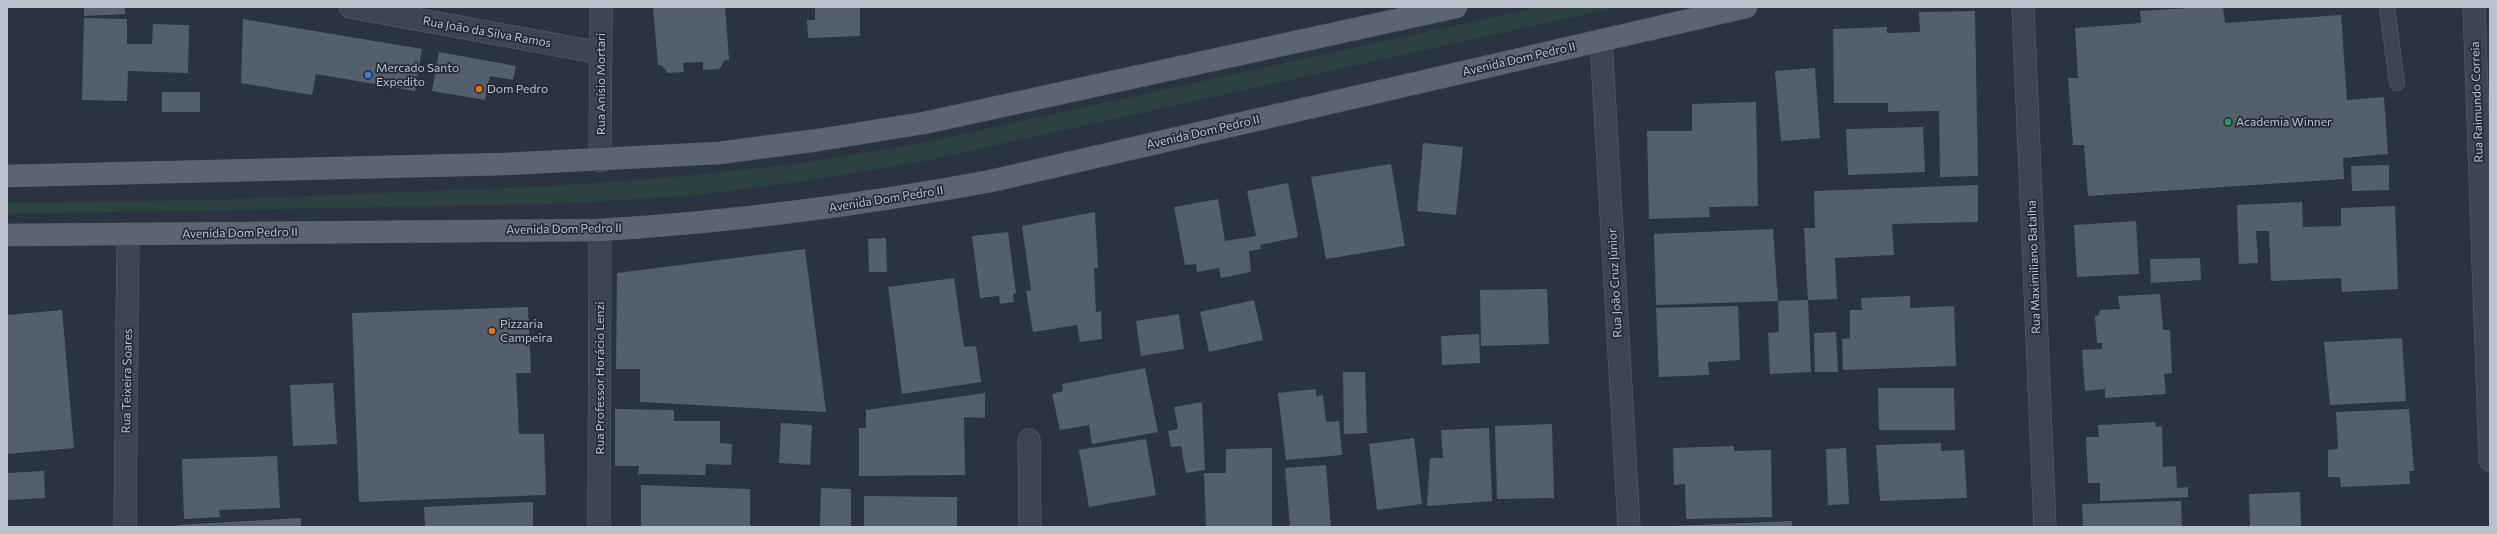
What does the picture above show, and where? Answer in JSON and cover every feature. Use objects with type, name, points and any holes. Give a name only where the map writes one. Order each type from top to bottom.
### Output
[{"type":"main road","points":[[7,176],[600,161],[719,152],[818,140],[924,123],[1456,7]]},
{"type":"main road","name":"Avenida Dom Pedro II","points":[[7,235],[600,230],[672,226],[796,213],[896,198],[991,181],[1746,7]]},
{"type":"street","name":"Rua João da Silva Ramos","points":[[350,7],[601,53]]},
{"type":"street","name":"Rua Anísio Mortari","points":[[600,161],[601,7]]},
{"type":"street","name":"Rua Maximiliano Batalha","points":[[2024,7],[2045,527]]},
{"type":"street","name":"Rua Raimundo Correia","points":[[2474,7],[2490,460]]},
{"type":"street","name":"Rua João Cruz Júnior","points":[[1601,40],[1629,527]]},
{"type":"street","name":"Rua Professor Horácio Lenzi","points":[[599,527],[600,230]]},
{"type":"street","name":"Rua Teixeira Soares","points":[[125,527],[128,234]]},
{"type":"street","points":[[1029,440],[1030,527]]},
{"type":"lane","points":[[2387,7],[2396,83]]},
{"type":"green space","points":[[1539,7],[1618,7],[929,160],[812,180],[689,196],[552,204],[7,214],[7,203],[210,200],[554,186],[685,176],[803,163],[922,143]]},
{"type":"building","points":[[84,7],[125,7],[125,14],[84,16]]},
{"type":"building","points":[[653,7],[725,7],[729,60],[725,60],[719,69],[703,70],[703,62],[683,63],[684,72],[668,73],[661,65],[658,65]]},
{"type":"building","points":[[815,7],[860,7],[860,36],[808,38],[807,20],[815,20]]},
{"type":"building","name":"Academia Winner","points":[[2223,7],[2225,23],[2341,15],[2347,100],[2384,97],[2388,154],[2343,158],[2344,179],[2088,196],[2084,145],[2073,145],[2068,78],[2078,78],[2075,28],[2141,23],[2140,11]]},
{"type":"building","points":[[1975,11],[1978,176],[1940,177],[1939,111],[1888,112],[1888,103],[1834,103],[1833,29],[1887,27],[1887,33],[1920,32],[1919,12]]},
{"type":"building","points":[[84,18],[127,19],[127,44],[152,44],[153,24],[189,25],[188,73],[128,71],[127,101],[82,100]]},
{"type":"building","points":[[243,19],[422,49],[415,91],[316,74],[312,95],[241,83]]},
{"type":"building","points":[[439,52],[516,66],[513,80],[490,76],[485,100],[432,91]]},
{"type":"building","points":[[1815,68],[1820,138],[1781,141],[1775,71]]},
{"type":"building","points":[[162,92],[200,92],[200,112],[162,112]]},
{"type":"building","points":[[1756,102],[1758,206],[1709,207],[1710,217],[1649,219],[1647,131],[1692,131],[1692,104]]},
{"type":"building","points":[[1923,127],[1925,172],[1848,175],[1846,129]]},
{"type":"building","points":[[1423,143],[1463,147],[1456,215],[1417,211]]},
{"type":"building","points":[[1391,164],[1405,246],[1326,259],[1311,177]]},
{"type":"building","points":[[2389,165],[2389,190],[2352,191],[2351,166]]},
{"type":"building","points":[[1288,183],[1298,237],[1260,245],[1261,249],[1249,251],[1251,272],[1221,278],[1219,268],[1197,272],[1196,264],[1185,265],[1174,207],[1218,199],[1225,241],[1256,236],[1247,191]]},
{"type":"building","points":[[1978,185],[1978,222],[1892,224],[1894,255],[1835,258],[1837,299],[1808,300],[1804,228],[1815,228],[1814,191]]},
{"type":"building","points":[[2302,202],[2303,227],[2341,226],[2341,208],[2395,206],[2398,289],[2342,292],[2341,278],[2271,281],[2269,231],[2256,231],[2258,263],[2239,264],[2237,205]]},
{"type":"building","points":[[1095,212],[1098,268],[1094,268],[1096,312],[1101,311],[1102,339],[1080,342],[1077,325],[1033,332],[1026,291],[1031,290],[1022,226]]},
{"type":"building","points":[[2136,221],[2139,274],[2077,277],[2074,225]]},
{"type":"building","points":[[1773,229],[1778,301],[1656,305],[1654,234]]},
{"type":"building","points":[[1008,232],[1016,293],[1013,294],[1014,302],[1000,304],[999,296],[980,298],[972,236]]},
{"type":"building","points":[[886,238],[887,272],[869,272],[868,239]]},
{"type":"building","points":[[805,249],[826,412],[640,402],[640,369],[616,369],[617,273]]},
{"type":"building","points":[[2200,258],[2201,280],[2151,283],[2150,259]]},
{"type":"building","points":[[954,278],[964,347],[976,346],[981,382],[902,394],[888,287]]},
{"type":"building","points":[[1547,289],[1549,344],[1481,346],[1480,290]]},
{"type":"building","points":[[2160,294],[2163,330],[2170,330],[2172,373],[2164,374],[2166,394],[2105,398],[2105,389],[2085,391],[2082,350],[2102,349],[2102,343],[2097,343],[2095,316],[2099,315],[2100,310],[2120,309],[2118,296]]},
{"type":"building","points":[[1910,296],[1910,308],[1954,306],[1956,366],[1843,370],[1842,339],[1850,338],[1850,310],[1862,310],[1861,298]]},
{"type":"building","points":[[1254,300],[1263,340],[1209,352],[1200,312]]},
{"type":"building","points":[[1808,300],[1811,372],[1770,374],[1768,333],[1779,332],[1778,301]]},
{"type":"building","points":[[1738,306],[1740,360],[1708,362],[1709,375],[1659,377],[1656,308]]},
{"type":"building","points":[[528,307],[531,373],[516,373],[519,434],[544,434],[546,495],[359,502],[352,313]]},
{"type":"building","points":[[62,310],[74,448],[7,454],[7,315]]},
{"type":"building","points":[[1179,314],[1184,349],[1141,356],[1136,321]]},
{"type":"building","points":[[1836,332],[1838,372],[1815,372],[1814,333]]},
{"type":"building","points":[[1479,334],[1480,363],[1442,365],[1441,336]]},
{"type":"building","points":[[2402,338],[2406,401],[2330,405],[2324,342]]},
{"type":"building","points":[[1145,368],[1158,432],[1092,444],[1089,425],[1060,430],[1052,394],[1063,391],[1062,384]]},
{"type":"building","points":[[1343,372],[1365,372],[1367,433],[1344,434]]},
{"type":"building","points":[[333,383],[337,444],[293,446],[290,385]]},
{"type":"building","points":[[1878,388],[1954,388],[1955,430],[1879,430]]},
{"type":"building","points":[[1316,389],[1316,396],[1323,395],[1326,422],[1339,421],[1342,455],[1286,460],[1278,393]]},
{"type":"building","points":[[985,393],[985,418],[964,417],[965,475],[859,476],[859,428],[866,428],[866,410]]},
{"type":"building","points":[[1202,402],[1205,470],[1186,473],[1181,446],[1171,447],[1168,431],[1178,429],[1174,407]]},
{"type":"building","points":[[615,409],[674,410],[674,421],[720,421],[720,443],[732,444],[731,465],[706,464],[705,475],[638,474],[639,466],[615,466]]},
{"type":"building","points":[[2409,409],[2414,471],[2409,471],[2410,484],[2341,487],[2340,477],[2328,477],[2328,450],[2338,449],[2336,412]]},
{"type":"building","points":[[2155,422],[2156,427],[2162,426],[2163,467],[2176,466],[2177,488],[2188,487],[2188,497],[2100,501],[2100,483],[2088,483],[2086,437],[2099,437],[2098,425]]},
{"type":"building","points":[[781,423],[812,425],[810,465],[779,463]]},
{"type":"building","points":[[1552,424],[1554,498],[1497,499],[1495,426]]},
{"type":"building","points":[[1489,428],[1492,501],[1427,506],[1430,458],[1443,458],[1441,430]]},
{"type":"building","points":[[1414,438],[1422,504],[1377,510],[1369,444]]},
{"type":"building","points":[[1146,439],[1156,495],[1089,507],[1079,450]]},
{"type":"building","points":[[1941,443],[1941,451],[1964,450],[1967,498],[1880,501],[1876,445]]},
{"type":"building","points":[[1734,446],[1734,451],[1771,450],[1772,517],[1686,519],[1685,484],[1674,485],[1673,448]]},
{"type":"building","points":[[1272,448],[1272,527],[1206,527],[1204,473],[1226,473],[1226,449]]},
{"type":"building","points":[[1846,448],[1849,504],[1828,505],[1826,449]]},
{"type":"building","points":[[277,456],[280,508],[219,510],[220,517],[184,519],[182,459]]},
{"type":"building","points":[[1326,465],[1331,527],[1290,527],[1285,468]]},
{"type":"building","points":[[44,471],[45,498],[7,500],[7,473]]},
{"type":"building","points":[[641,485],[750,489],[750,527],[641,527]]},
{"type":"building","points":[[821,488],[851,489],[851,527],[820,527]]},
{"type":"building","points":[[2300,492],[2301,527],[2250,527],[2249,494]]},
{"type":"building","points":[[864,496],[957,497],[957,527],[864,527]]},
{"type":"building","points":[[2181,501],[2182,527],[2083,527],[2082,504]]},
{"type":"building","points":[[533,502],[533,527],[425,527],[424,507]]},
{"type":"building","points":[[301,518],[301,527],[177,527],[177,525]]},
{"type":"building","points":[[1792,521],[1792,527],[1671,526]]},
{"type":"place","name":"Mercado Santo Expedito","points":[[368,75]]},
{"type":"place","name":"Dom Pedro","points":[[479,89]]},
{"type":"place","name":"Academia Winner","points":[[2228,122]]},
{"type":"place","name":"Pizzaria Campeira","points":[[492,331]]}]
